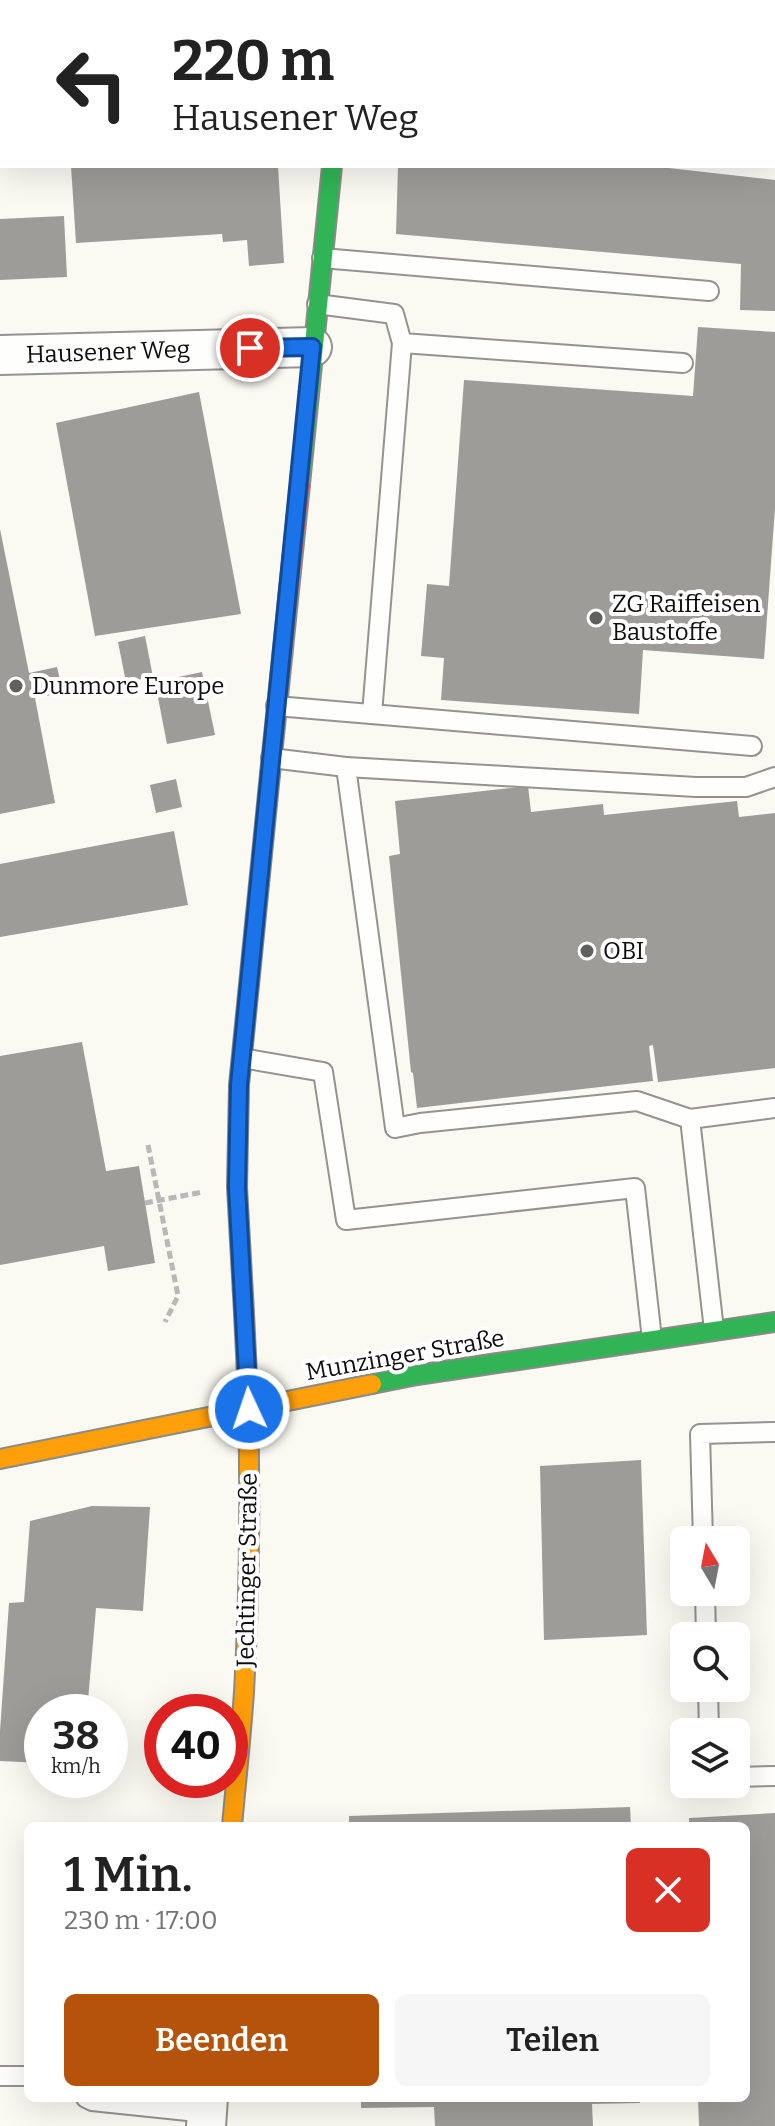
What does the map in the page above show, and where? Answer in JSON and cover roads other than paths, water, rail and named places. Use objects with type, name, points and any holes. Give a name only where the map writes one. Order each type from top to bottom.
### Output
[{"type":"street","name":"Jechtinger Straße","points":[[232,1822],[244,1693],[248,1583],[249,1409],[237,1187],[239,1085],[332,168]]},
{"type":"street","name":"Hausener Weg","points":[[0,355],[312,347]]},
{"type":"street","name":"Munzinger Straße","points":[[0,1459],[417,1375],[775,1322]]},
{"type":"lane","points":[[322,258],[709,291]]},
{"type":"lane","points":[[317,304],[394,314],[402,343],[372,714]]},
{"type":"lane","points":[[402,343],[683,363]]},
{"type":"lane","points":[[276,706],[752,746]]},
{"type":"lane","points":[[271,758],[346,767],[696,787],[746,787],[775,777]]},
{"type":"lane","points":[[346,767],[395,1128],[637,1101],[690,1119],[775,1108]]},
{"type":"lane","points":[[242,1058],[323,1072],[346,1220],[635,1188],[652,1339]]},
{"type":"lane","points":[[690,1119],[714,1330]]},
{"type":"lane","points":[[703,1526],[700,1434],[775,1432]]},
{"type":"lane","points":[[750,1777],[775,1776]]},
{"type":"lane","points":[[0,2076],[24,2076]]},
{"type":"lane","points":[[102,2102],[207,2112]]},
{"type":"place","name":"ZG Raiffeisen Baustoffe","points":[[596,618]]},
{"type":"place","name":"Dunmore Europe","points":[[16,686]]},
{"type":"place","name":"OBI","points":[[587,951]]}]
